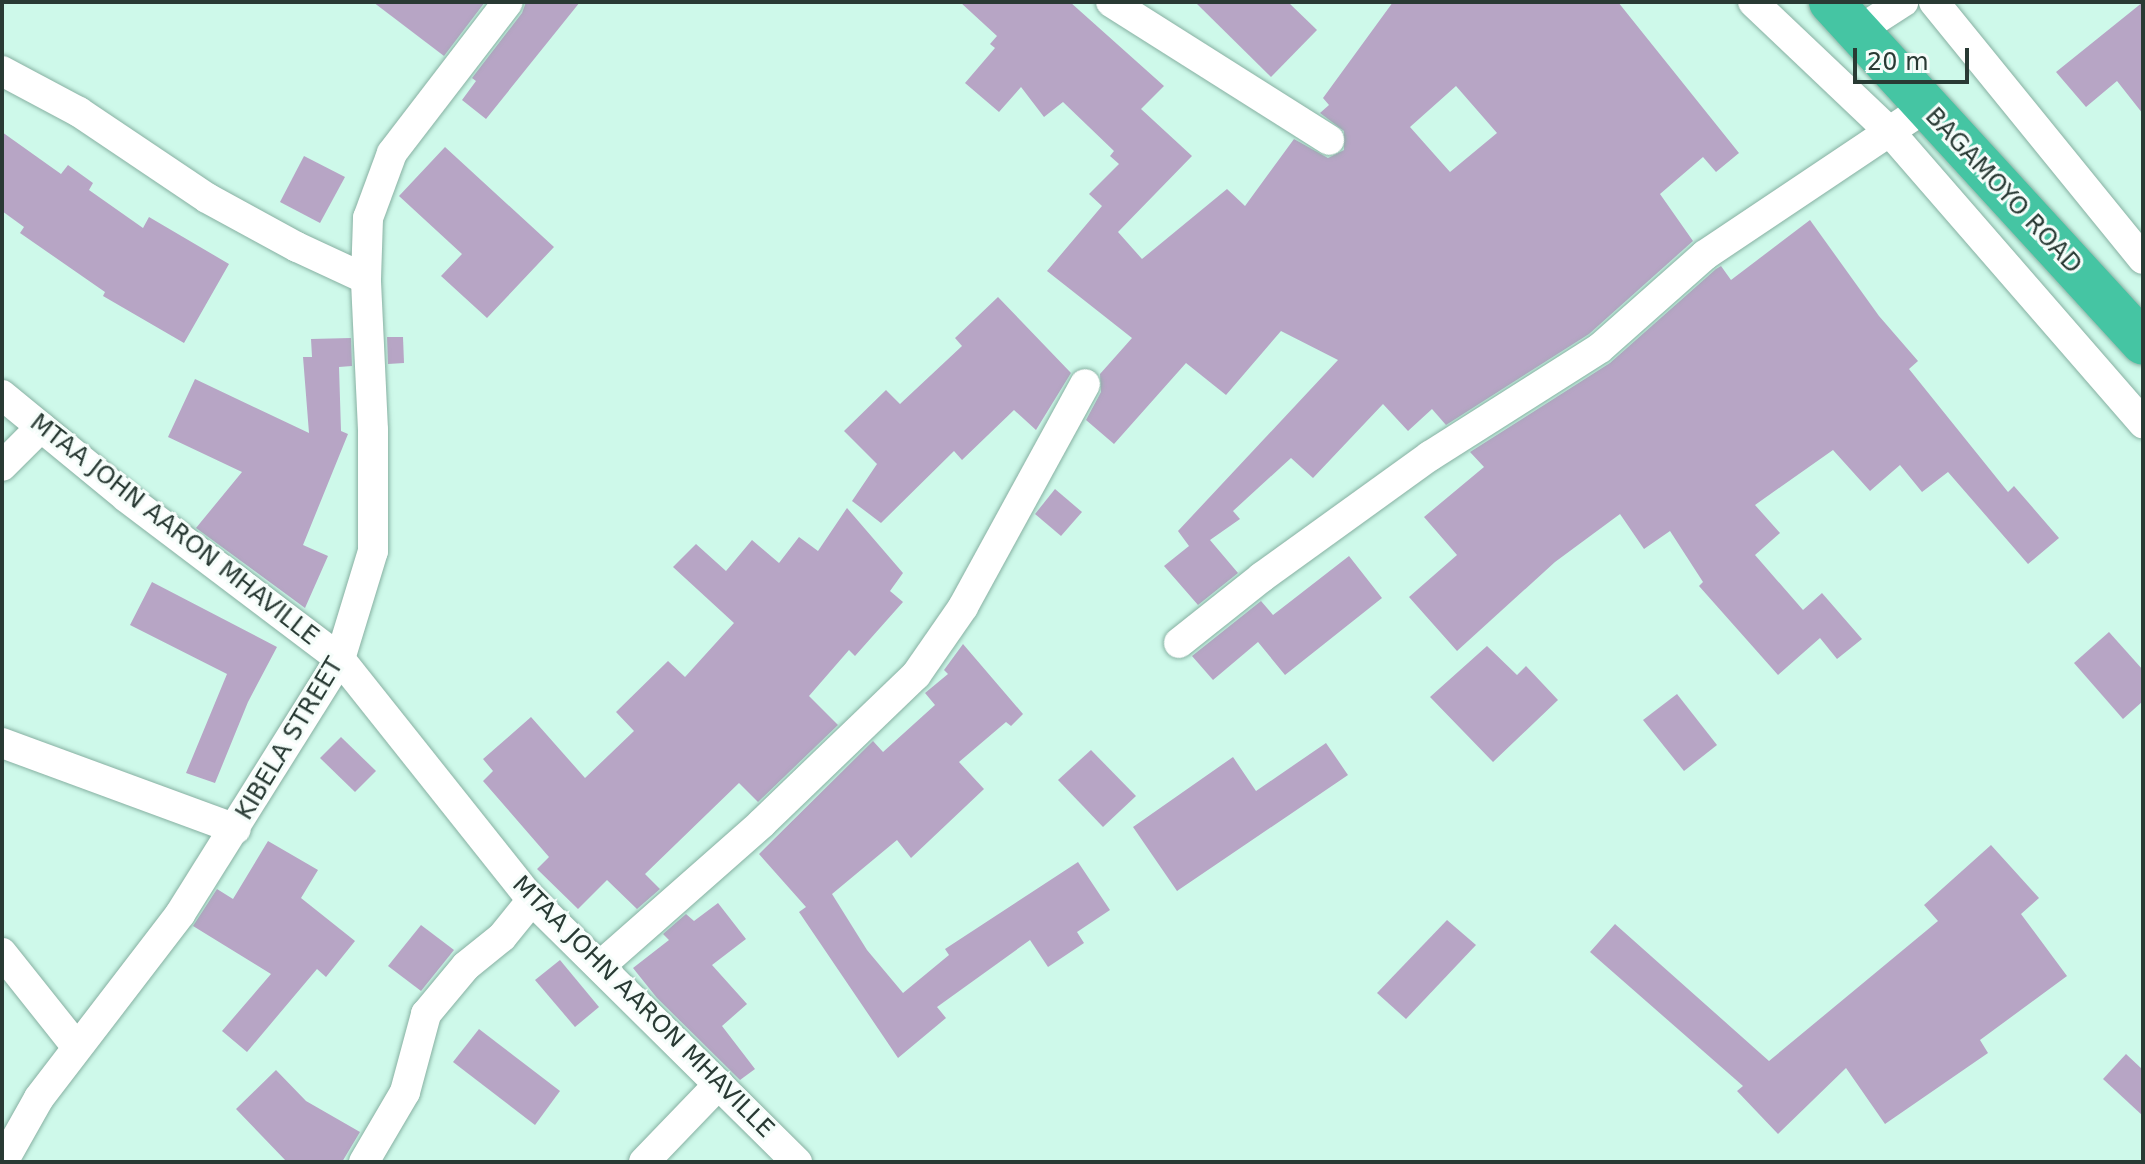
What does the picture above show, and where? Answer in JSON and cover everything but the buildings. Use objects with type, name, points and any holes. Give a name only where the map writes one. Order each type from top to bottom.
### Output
[{"type":"highway","name":"BAGAMOYO ROAD","points":[[1844,16],[2143,343]]},
{"type":"street","name":"KIBELA STREET","points":[[3,1162],[39,1098],[76,1046],[140,971],[236,829],[340,659],[373,551],[373,430],[366,279],[368,218],[392,153],[508,2]]},
{"type":"street","points":[[1111,2],[1329,140]]},
{"type":"street","points":[[1753,2],[1890,132],[2143,423]]},
{"type":"street","points":[[1844,16],[1903,2]]},
{"type":"street","points":[[1934,2],[2143,259]]},
{"type":"street","points":[[2,71],[79,112],[207,198],[297,247],[366,279]]},
{"type":"street","points":[[1179,643],[1262,577],[1430,456],[1600,348],[1705,255],[1926,107]]},
{"type":"street","points":[[600,966],[762,823],[916,675],[963,607],[1085,384]]},
{"type":"street","name":"MTAA JOHN AARON MHAVILLE","points":[[2,395],[126,497],[340,659],[532,900],[797,1162]]},
{"type":"street","points":[[2,466],[41,427]]},
{"type":"street","points":[[2,743],[236,829]]},
{"type":"street","points":[[364,1162],[405,1092],[426,1014],[466,966],[502,937],[532,900]]},
{"type":"street","points":[[2,953],[76,1046]]},
{"type":"street","points":[[644,1162],[719,1084]]}]
